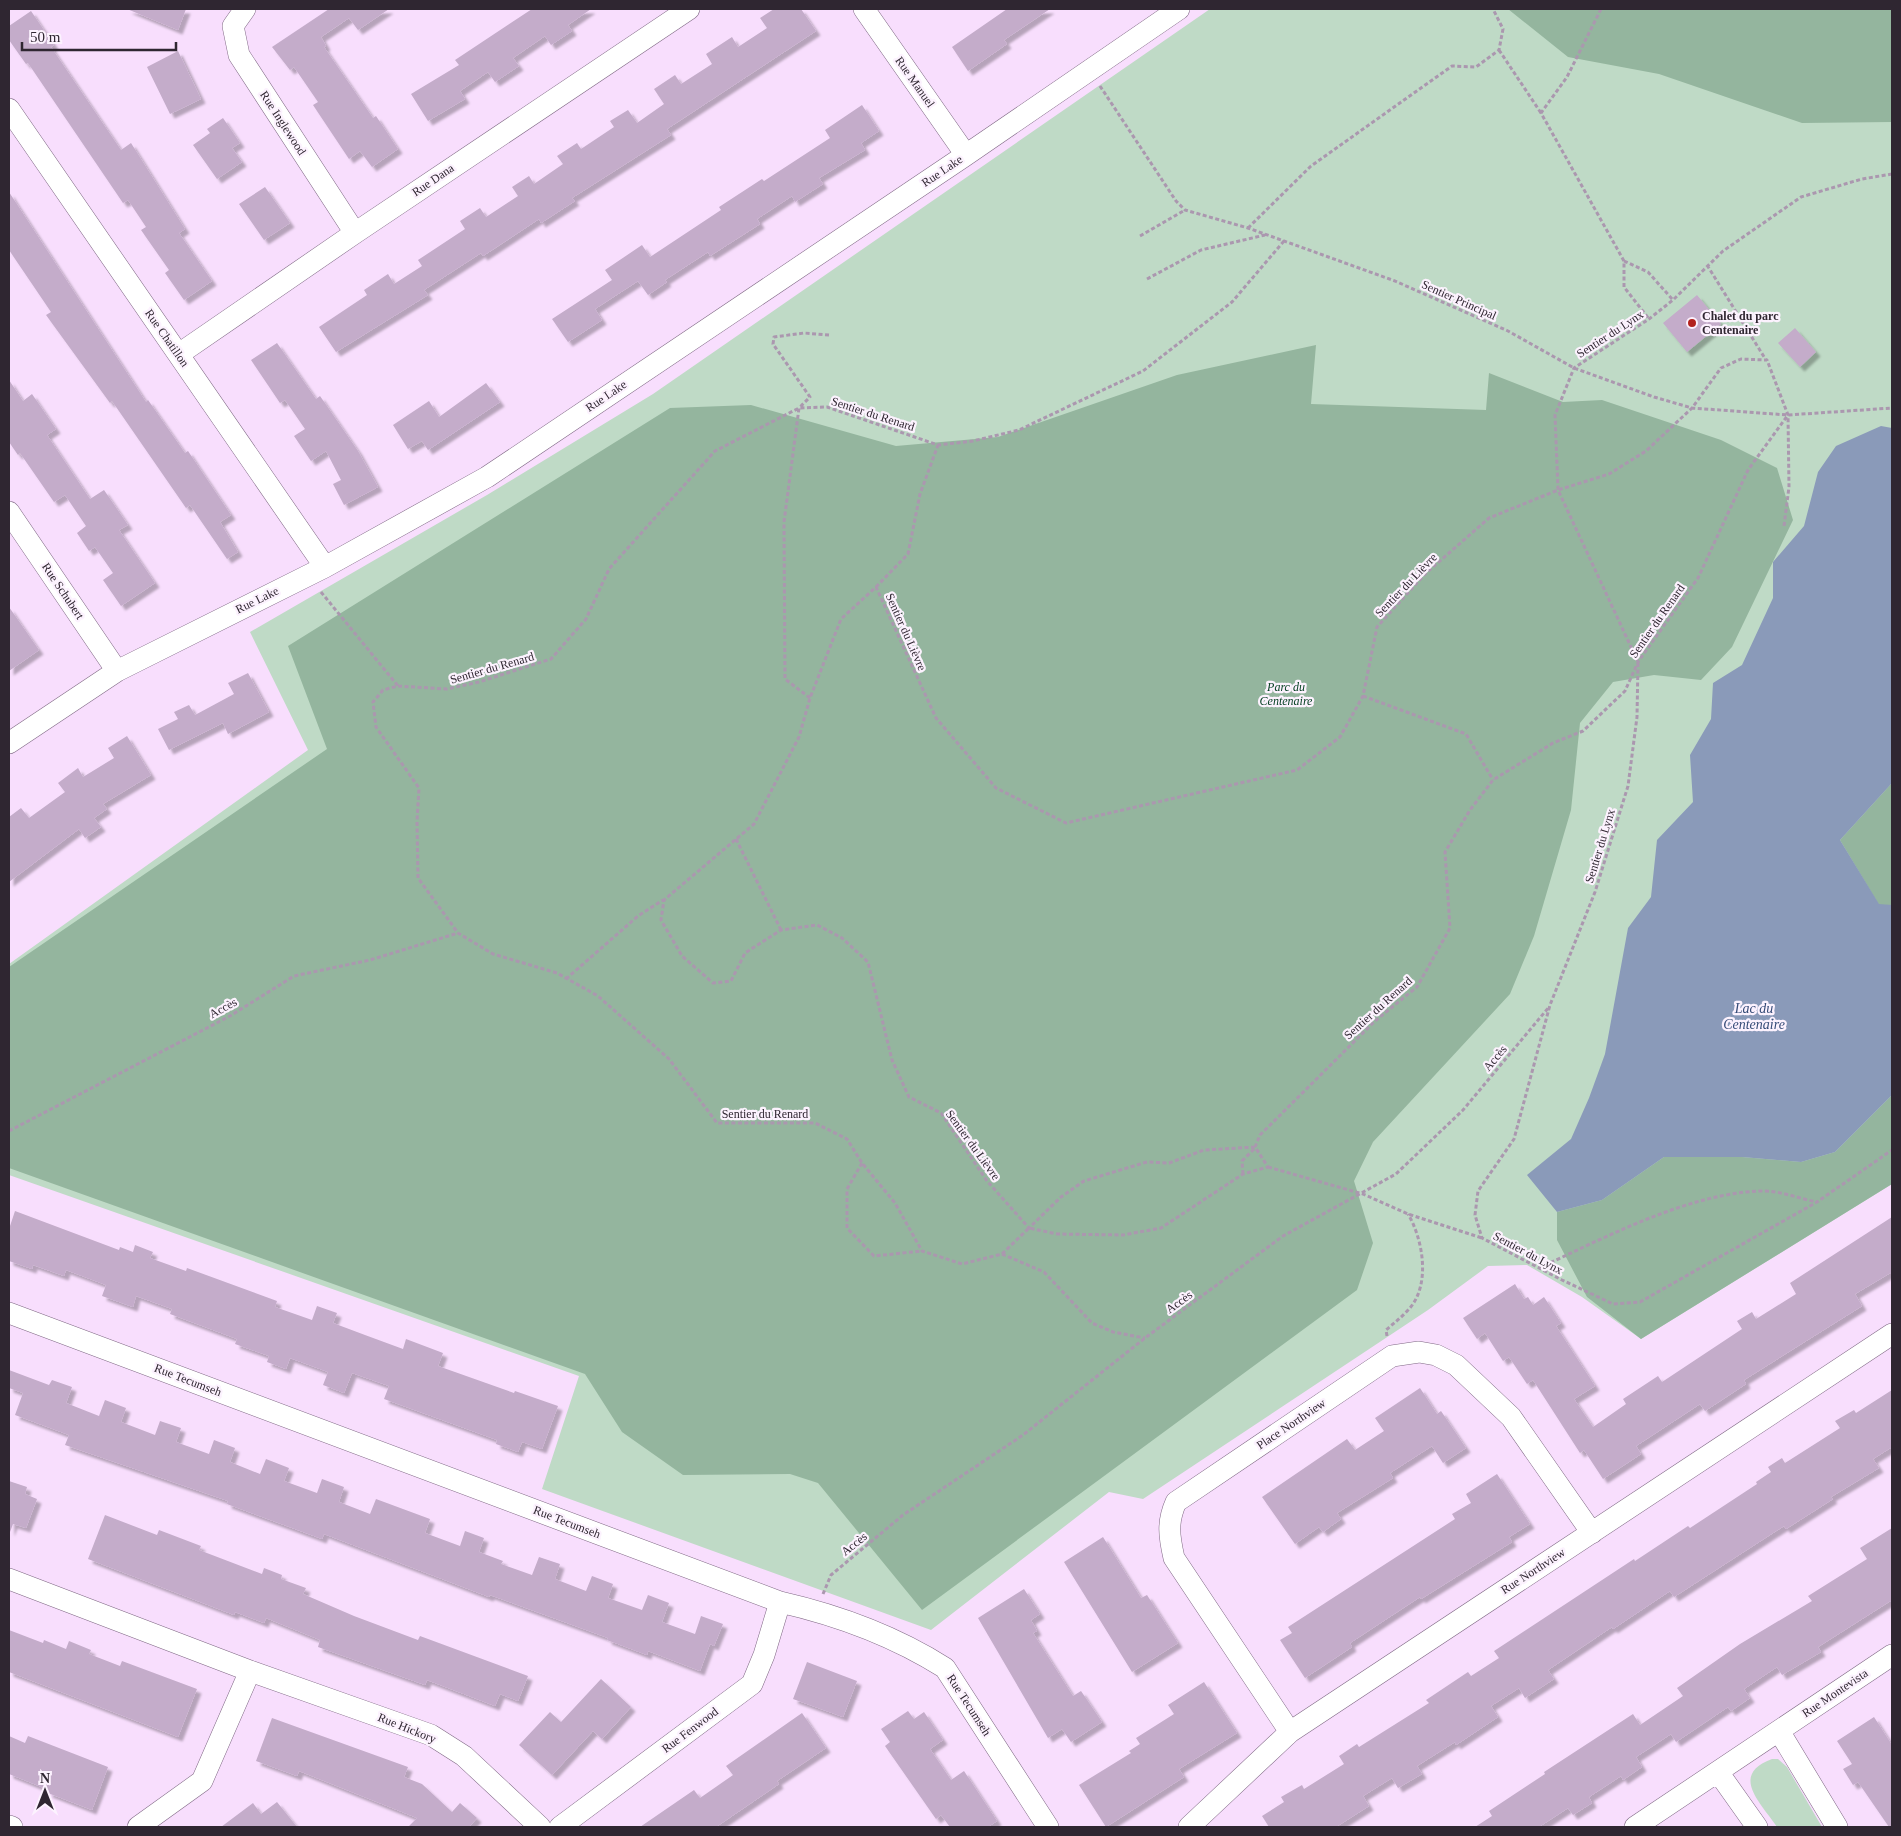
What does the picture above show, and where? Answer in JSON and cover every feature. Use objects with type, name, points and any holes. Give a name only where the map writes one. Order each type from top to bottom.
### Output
[{"type":"street","name":"Rue Inglewood","points":[[245,9],[233,26],[239,55],[355,233]]},
{"type":"street","name":"Rue Dana","points":[[179,354],[355,233],[689,9]]},
{"type":"street","name":"Rue Manuel","points":[[864,9],[966,155]]},
{"type":"street","name":"Rue Lake","points":[[9,743],[116,670],[316,571],[487,477],[966,155],[1179,9]]},
{"type":"street","name":"Rue Chatillon","points":[[9,109],[179,354],[316,571]]},
{"type":"street","name":"Rue Schubert","points":[[9,512],[116,670]]},
{"type":"street","name":"Rue Tecumseh","points":[[9,1313],[780,1602],[816,1610],[919,1651],[945,1668],[1048,1827]]},
{"type":"street","name":"Rue Northview","points":[[1189,1827],[1290,1732],[1892,1334]]},
{"type":"street","name":"Place Northview","points":[[1290,1732],[1174,1558],[1168,1532],[1170,1516],[1176,1502],[1392,1356],[1419,1352],[1436,1355],[1456,1365],[1511,1417],[1592,1533]]},
{"type":"street","name":"Rue Hickory","points":[[9,1579],[250,1670],[431,1735],[464,1756],[540,1827]]},
{"type":"street","name":"Rue Fenwood","points":[[560,1827],[752,1684],[764,1656],[780,1602]]},
{"type":"street","name":"Rue Montevista","points":[[1635,1827],[1892,1656]]},
{"type":"street","points":[[138,1827],[202,1781],[250,1670]]},
{"type":"street","points":[[1779,1731],[1837,1827]]},
{"type":"street","points":[[1718,1772],[1757,1827]]},
{"type":"path","points":[[1248,228],[1311,166],[1452,66],[1476,67],[1499,50],[1503,28],[1493,9]]},
{"type":"path","points":[[1541,113],[1567,78],[1601,9]]},
{"type":"path","points":[[1499,50],[1541,113],[1624,261],[1624,287],[1649,319]]},
{"type":"path","points":[[1089,70],[1176,201],[1185,210],[1140,236]]},
{"type":"path","name":"Sentier du Lynx","points":[[1892,174],[1862,179],[1801,196],[1723,251],[1673,300],[1649,319],[1574,368],[1555,415],[1558,490],[1638,662],[1637,717],[1628,786],[1595,892],[1550,1005],[1514,1139],[1478,1191],[1475,1215],[1482,1238],[1538,1268],[1613,1304],[1640,1302],[1818,1202],[1892,1150]]},
{"type":"path","name":"Sentier Principal","points":[[1185,210],[1266,234],[1396,281],[1508,331],[1574,368],[1654,398],[1692,408],[1788,415],[1892,408]]},
{"type":"path","points":[[1147,279],[1202,250],[1266,234]]},
{"type":"path","name":"Sentier du Renard","points":[[922,1251],[895,1203],[862,1163],[847,1139],[815,1123],[717,1123],[669,1059],[598,996],[557,973],[493,954],[458,933],[418,878],[417,822],[419,788],[376,727],[373,702],[382,690],[398,686],[447,689],[512,673],[552,659],[586,619],[609,569],[715,451],[799,408],[827,407],[938,445],[973,441],[1020,430],[1143,371],[1232,302],[1284,241]]},
{"type":"path","points":[[1624,261],[1648,272],[1673,300]]},
{"type":"path","points":[[1708,265],[1767,360],[1788,415],[1789,487],[1784,526]]},
{"type":"path","points":[[810,698],[785,679],[784,522],[799,408],[810,398],[773,344],[774,337],[804,333],[829,335]]},
{"type":"path","name":"Sentier du Lièvre","points":[[1029,1228],[987,1182],[941,1113],[909,1097],[892,1060],[868,962],[842,938],[817,926],[781,930],[744,952],[731,981],[713,983],[682,956],[661,920],[664,900],[754,824],[799,737],[810,698],[841,618],[876,587],[936,718],[996,788],[1066,823],[1297,770],[1340,737],[1363,696],[1377,627],[1425,574],[1489,518],[1558,490],[1608,474],[1646,451],[1692,408],[1721,368],[1741,360],[1767,360]]},
{"type":"path","name":"Sentier du Renard","points":[[1243,1174],[1242,1161],[1255,1147],[1260,1135],[1304,1089],[1375,1021],[1417,987],[1450,928],[1445,852],[1470,810],[1493,780],[1553,743],[1584,732],[1625,691],[1638,662],[1698,578],[1748,470],[1788,415]]},
{"type":"path","points":[[876,587],[908,554],[920,494],[938,445]]},
{"type":"path","points":[[316,571],[398,686]]},
{"type":"path","points":[[1363,696],[1466,734],[1493,780]]},
{"type":"path","points":[[736,839],[781,930]]},
{"type":"path","points":[[566,978],[638,916],[664,900]]},
{"type":"path","name":"Accès","points":[[9,1131],[230,1016],[294,976],[370,960],[458,933]]},
{"type":"path","name":"Accès","points":[[816,1610],[831,1575],[903,1516],[1023,1435],[1145,1338],[1283,1236],[1363,1194],[1396,1174],[1463,1110],[1550,1005]]},
{"type":"path","points":[[862,1163],[847,1189],[847,1228],[874,1256],[922,1251],[962,1264],[1002,1254],[1061,1196],[1084,1181],[1147,1162],[1169,1163],[1188,1158],[1204,1150],[1255,1147],[1268,1167]]},
{"type":"path","points":[[1029,1228],[1058,1234],[1123,1235],[1161,1228],[1243,1174],[1268,1167],[1363,1194],[1408,1214],[1482,1238]]},
{"type":"path","points":[[1538,1268],[1674,1210],[1731,1194],[1764,1191],[1818,1202]]},
{"type":"path","points":[[1392,1356],[1386,1330],[1410,1308],[1417,1296],[1424,1267],[1416,1227],[1408,1214]]},
{"type":"path","points":[[1002,1254],[1044,1272],[1092,1324],[1113,1332],[1145,1338]]},
{"type":"green space","name":"Parc du Centenaire","points":[[1210,9],[1892,9],[1892,1184],[1641,1339],[1582,1297],[1527,1265],[1488,1266],[1428,1310],[1143,1499],[1109,1492],[931,1630],[542,1489],[579,1376],[9,1175],[9,964],[308,750],[250,632],[487,495],[653,394]]},
{"type":"green space","points":[[1508,9],[1892,9],[1892,122],[1802,123],[1659,74],[1568,57]]},
{"type":"green space","name":"Parc du Centenaire","points":[[1316,345],[1311,404],[1486,410],[1489,373],[1563,402],[1602,400],[1721,440],[1777,468],[1793,520],[1732,647],[1701,680],[1654,675],[1613,682],[1580,723],[1571,810],[1534,936],[1510,994],[1373,1142],[1354,1181],[1373,1243],[1357,1290],[922,1610],[818,1483],[790,1474],[683,1475],[622,1432],[585,1374],[9,1168],[9,967],[327,749],[288,646],[670,408],[751,405],[896,446],[998,437],[1177,375]]},
{"type":"green space","points":[[1892,783],[1892,905],[1879,905],[1840,840]]},
{"type":"green space","points":[[1892,1095],[1892,1184],[1641,1339],[1587,1297],[1557,1240],[1557,1212],[1602,1200],[1664,1157],[1742,1157],[1801,1162],[1835,1152]]},
{"type":"green space","points":[[1772,1759],[1778,1759],[1787,1767],[1822,1827],[1777,1827],[1757,1799],[1750,1781],[1752,1773],[1759,1766]]},
{"type":"water","name":"Lac du Centenaire","points":[[1881,426],[1892,428],[1892,783],[1840,840],[1879,904],[1892,905],[1892,1095],[1835,1152],[1801,1162],[1742,1157],[1664,1157],[1602,1200],[1557,1212],[1527,1175],[1571,1139],[1589,1098],[1605,1054],[1628,928],[1651,897],[1657,840],[1693,802],[1690,755],[1711,719],[1713,683],[1742,665],[1773,598],[1773,562],[1804,526],[1818,472],[1836,446]]},
{"type":"building","points":[[127,9],[186,9],[178,30]]},
{"type":"building","points":[[329,9],[389,9],[358,30],[349,18],[321,37],[326,46],[324,47],[373,118],[376,116],[398,149],[372,167],[360,151],[349,159],[313,105],[318,102],[294,67],[290,70],[272,47]]},
{"type":"building","points":[[532,9],[591,9],[568,25],[572,31],[551,45],[545,36],[513,58],[519,66],[495,82],[488,72],[460,91],[465,99],[428,121],[411,94],[459,65],[455,60]]},
{"type":"building","points":[[774,9],[801,9],[816,31],[667,129],[671,135],[572,198],[575,201],[541,223],[539,219],[483,256],[481,253],[424,290],[428,295],[336,352],[319,327],[367,295],[364,290],[388,274],[394,284],[422,266],[418,260],[465,229],[460,221],[480,208],[486,217],[518,196],[512,187],[529,176],[534,184],[563,164],[557,156],[577,143],[581,149],[614,127],[610,121],[628,110],[637,123],[664,104],[654,89],[675,75],[681,84],[712,64],[706,54],[732,37],[738,47],[767,28],[760,18]]},
{"type":"building","points":[[1007,9],[1050,9],[1004,40],[1007,44],[968,71],[952,47]]},
{"type":"building","points":[[31,11],[54,45],[51,47],[121,150],[131,143],[185,229],[179,233],[212,281],[184,300],[165,273],[169,270],[141,230],[146,227],[128,200],[123,203],[28,63],[26,64],[9,40],[9,26]]},
{"type":"building","points":[[178,51],[201,99],[170,114],[147,67]]},
{"type":"building","points":[[862,105],[879,131],[861,143],[865,150],[819,178],[823,184],[795,202],[792,196],[757,219],[760,224],[710,256],[708,252],[665,280],[667,282],[648,295],[638,281],[595,309],[602,320],[568,342],[552,319],[612,280],[605,270],[642,245],[650,257],[721,210],[719,207],[762,179],[764,181],[830,138],[825,130]]},
{"type":"building","points":[[223,118],[240,143],[232,148],[242,162],[217,179],[193,145],[210,133],[207,129]]},
{"type":"building","points":[[265,187],[290,223],[264,240],[239,204]]},
{"type":"building","points":[[9,192],[146,402],[148,400],[185,453],[188,451],[231,515],[220,522],[238,552],[227,559],[190,505],[186,508],[112,401],[110,403],[46,315],[51,312],[9,250]]},
{"type":"building","name":"Chalet du parc Centenaire","points":[[1697,295],[1721,324],[1687,352],[1663,323]]},
{"type":"building","points":[[1795,328],[1816,352],[1800,367],[1778,343]]},
{"type":"building","points":[[277,343],[316,399],[320,396],[358,451],[378,487],[344,505],[333,484],[341,480],[326,451],[311,461],[294,436],[305,429],[285,400],[280,403],[251,360]]},
{"type":"building","points":[[9,380],[23,401],[32,394],[56,429],[47,435],[90,499],[104,490],[128,525],[119,530],[155,583],[121,606],[103,580],[113,573],[95,547],[89,551],[77,533],[86,526],[65,495],[54,502],[20,453],[18,455],[9,442]]},
{"type":"building","points":[[486,383],[500,402],[428,450],[422,441],[408,449],[393,425],[429,401],[439,417]]},
{"type":"building","points":[[9,607],[39,650],[9,671]]},
{"type":"building","points":[[248,673],[269,712],[228,734],[223,723],[169,750],[158,729],[178,719],[174,712],[189,705],[195,715],[234,694],[228,683]]},
{"type":"building","points":[[127,736],[151,775],[103,804],[107,809],[94,818],[101,827],[85,838],[79,829],[9,882],[9,817],[21,808],[29,818],[65,792],[58,783],[78,768],[83,777],[114,758],[108,748]]},
{"type":"building","points":[[15,1211],[119,1250],[120,1247],[133,1252],[135,1245],[153,1252],[150,1258],[186,1271],[187,1268],[277,1301],[275,1307],[312,1320],[317,1306],[337,1313],[333,1323],[365,1335],[403,1349],[406,1339],[443,1353],[438,1366],[514,1393],[515,1391],[558,1406],[542,1449],[522,1442],[518,1452],[496,1444],[497,1440],[384,1399],[389,1386],[352,1373],[344,1393],[323,1385],[328,1372],[290,1358],[286,1369],[267,1362],[269,1356],[235,1344],[237,1339],[170,1314],[172,1309],[136,1296],[133,1307],[102,1296],[106,1285],[66,1270],[64,1276],[33,1265],[32,1269],[9,1261],[9,1229]]},
{"type":"building","points":[[1892,1217],[1892,1272],[1855,1294],[1862,1306],[1744,1380],[1746,1384],[1705,1411],[1700,1404],[1636,1446],[1641,1454],[1603,1479],[1584,1450],[1580,1453],[1533,1380],[1527,1384],[1509,1357],[1503,1361],[1485,1333],[1477,1339],[1463,1318],[1515,1284],[1524,1299],[1528,1297],[1533,1305],[1544,1297],[1561,1323],[1556,1326],[1595,1386],[1574,1399],[1593,1427],[1626,1404],[1623,1399],[1658,1376],[1662,1382],[1742,1329],[1737,1321],[1752,1312],[1756,1319],[1796,1294],[1790,1283]]},
{"type":"building","points":[[9,1370],[49,1385],[52,1380],[72,1387],[66,1403],[99,1416],[105,1400],[126,1408],[121,1422],[155,1435],[160,1421],[181,1428],[176,1442],[209,1454],[214,1440],[235,1448],[230,1462],[260,1474],[266,1459],[289,1468],[284,1481],[317,1493],[322,1479],[344,1487],[339,1502],[370,1514],[376,1499],[430,1519],[425,1533],[460,1546],[465,1531],[484,1538],[479,1552],[503,1561],[501,1564],[532,1575],[539,1557],[560,1564],[555,1579],[586,1591],[592,1576],[613,1584],[608,1598],[642,1610],[648,1595],[669,1603],[662,1622],[695,1634],[701,1616],[723,1624],[714,1646],[710,1644],[700,1671],[648,1651],[647,1655],[607,1640],[608,1638],[490,1595],[489,1597],[324,1534],[322,1539],[227,1504],[228,1501],[65,1445],[69,1435],[15,1415],[23,1393],[9,1388]]},
{"type":"building","points":[[1420,1388],[1437,1414],[1441,1411],[1466,1448],[1443,1463],[1432,1446],[1390,1473],[1393,1478],[1337,1513],[1341,1519],[1323,1532],[1319,1527],[1295,1544],[1262,1497],[1347,1439],[1355,1450],[1384,1431],[1375,1418]]},
{"type":"building","points":[[1892,1390],[1892,1447],[1873,1459],[1879,1468],[1831,1497],[1833,1499],[1786,1529],[1784,1526],[1674,1597],[1670,1591],[1613,1629],[1612,1627],[1548,1670],[1554,1679],[1525,1698],[1519,1688],[1491,1706],[1498,1717],[1456,1745],[1455,1742],[1417,1766],[1422,1774],[1398,1788],[1392,1778],[1363,1796],[1369,1806],[1336,1827],[1269,1827],[1262,1816],[1284,1802],[1281,1797],[1302,1785],[1304,1789],[1344,1764],[1339,1756],[1357,1744],[1359,1747],[1429,1703],[1426,1700],[1468,1672],[1471,1676],[1499,1658],[1494,1651],[1634,1559],[1635,1561],[1688,1526],[1690,1528],[1757,1484],[1756,1482],[1771,1472],[1768,1467],[1782,1458],[1785,1463],[1840,1428],[1835,1421],[1854,1410],[1856,1413]]},
{"type":"building","points":[[1497,1474],[1530,1524],[1509,1537],[1512,1542],[1421,1599],[1420,1597],[1350,1643],[1352,1647],[1305,1678],[1280,1640],[1292,1633],[1288,1627],[1455,1519],[1452,1514],[1471,1503],[1466,1494]]},
{"type":"building","points":[[9,1481],[27,1487],[25,1494],[37,1499],[26,1528],[13,1524],[10,1532]]},
{"type":"building","points":[[105,1515],[157,1535],[159,1530],[201,1546],[199,1550],[262,1574],[264,1568],[282,1575],[281,1579],[306,1588],[303,1594],[354,1616],[418,1640],[420,1636],[528,1676],[518,1701],[500,1694],[495,1706],[427,1680],[425,1685],[318,1647],[320,1640],[266,1618],[264,1623],[235,1612],[234,1615],[88,1559]]},
{"type":"building","points":[[1892,1528],[1892,1600],[1818,1647],[1821,1652],[1782,1675],[1777,1667],[1744,1689],[1750,1698],[1731,1711],[1728,1707],[1676,1742],[1671,1734],[1636,1757],[1642,1767],[1623,1780],[1621,1776],[1589,1797],[1592,1803],[1573,1815],[1568,1808],[1539,1827],[1475,1827],[1492,1816],[1489,1811],[1545,1774],[1544,1772],[1633,1714],[1640,1725],[1683,1696],[1677,1688],[1740,1644],[1812,1601],[1808,1596],[1867,1559],[1860,1548]]},
{"type":"building","points":[[1103,1537],[1141,1598],[1147,1595],[1178,1643],[1132,1672],[1064,1562]]},
{"type":"building","points":[[1024,1589],[1040,1614],[1031,1620],[1037,1631],[1033,1633],[1073,1696],[1081,1691],[1102,1722],[1071,1742],[1062,1729],[1048,1738],[978,1618]]},
{"type":"building","points":[[9,1630],[43,1643],[44,1640],[66,1649],[69,1641],[91,1650],[89,1654],[120,1666],[122,1661],[197,1689],[178,1737],[9,1672]]},
{"type":"building","points":[[807,1662],[857,1681],[843,1717],[793,1699]]},
{"type":"building","points":[[601,1679],[631,1707],[602,1739],[593,1731],[552,1775],[519,1745],[550,1712],[561,1722]]},
{"type":"building","points":[[1204,1682],[1237,1733],[1179,1769],[1184,1777],[1106,1827],[1079,1785],[1131,1753],[1129,1751],[1140,1744],[1136,1738],[1174,1714],[1168,1705]]},
{"type":"building","points":[[908,1711],[914,1719],[924,1712],[943,1740],[930,1749],[951,1780],[964,1771],[997,1821],[988,1827],[950,1827],[941,1815],[936,1819],[885,1746],[890,1742],[881,1729]]},
{"type":"building","points":[[802,1713],[826,1748],[777,1781],[779,1784],[716,1827],[640,1827],[694,1790],[700,1798],[733,1775],[726,1766]]},
{"type":"building","points":[[1874,1717],[1892,1745],[1892,1827],[1889,1827],[1858,1782],[1853,1785],[1843,1769],[1852,1764],[1837,1741]]},
{"type":"building","points":[[272,1718],[408,1767],[404,1777],[422,1784],[452,1812],[460,1803],[477,1818],[469,1827],[408,1827],[417,1818],[299,1771],[297,1776],[256,1761]]},
{"type":"building","points":[[9,1736],[25,1743],[28,1736],[108,1767],[92,1810],[48,1793],[49,1790],[9,1774]]},
{"type":"building","points":[[277,1802],[297,1827],[221,1827],[253,1803],[261,1814]]},
{"type":"place","name":"Chalet du parc Centenaire","points":[[1692,323]]}]
